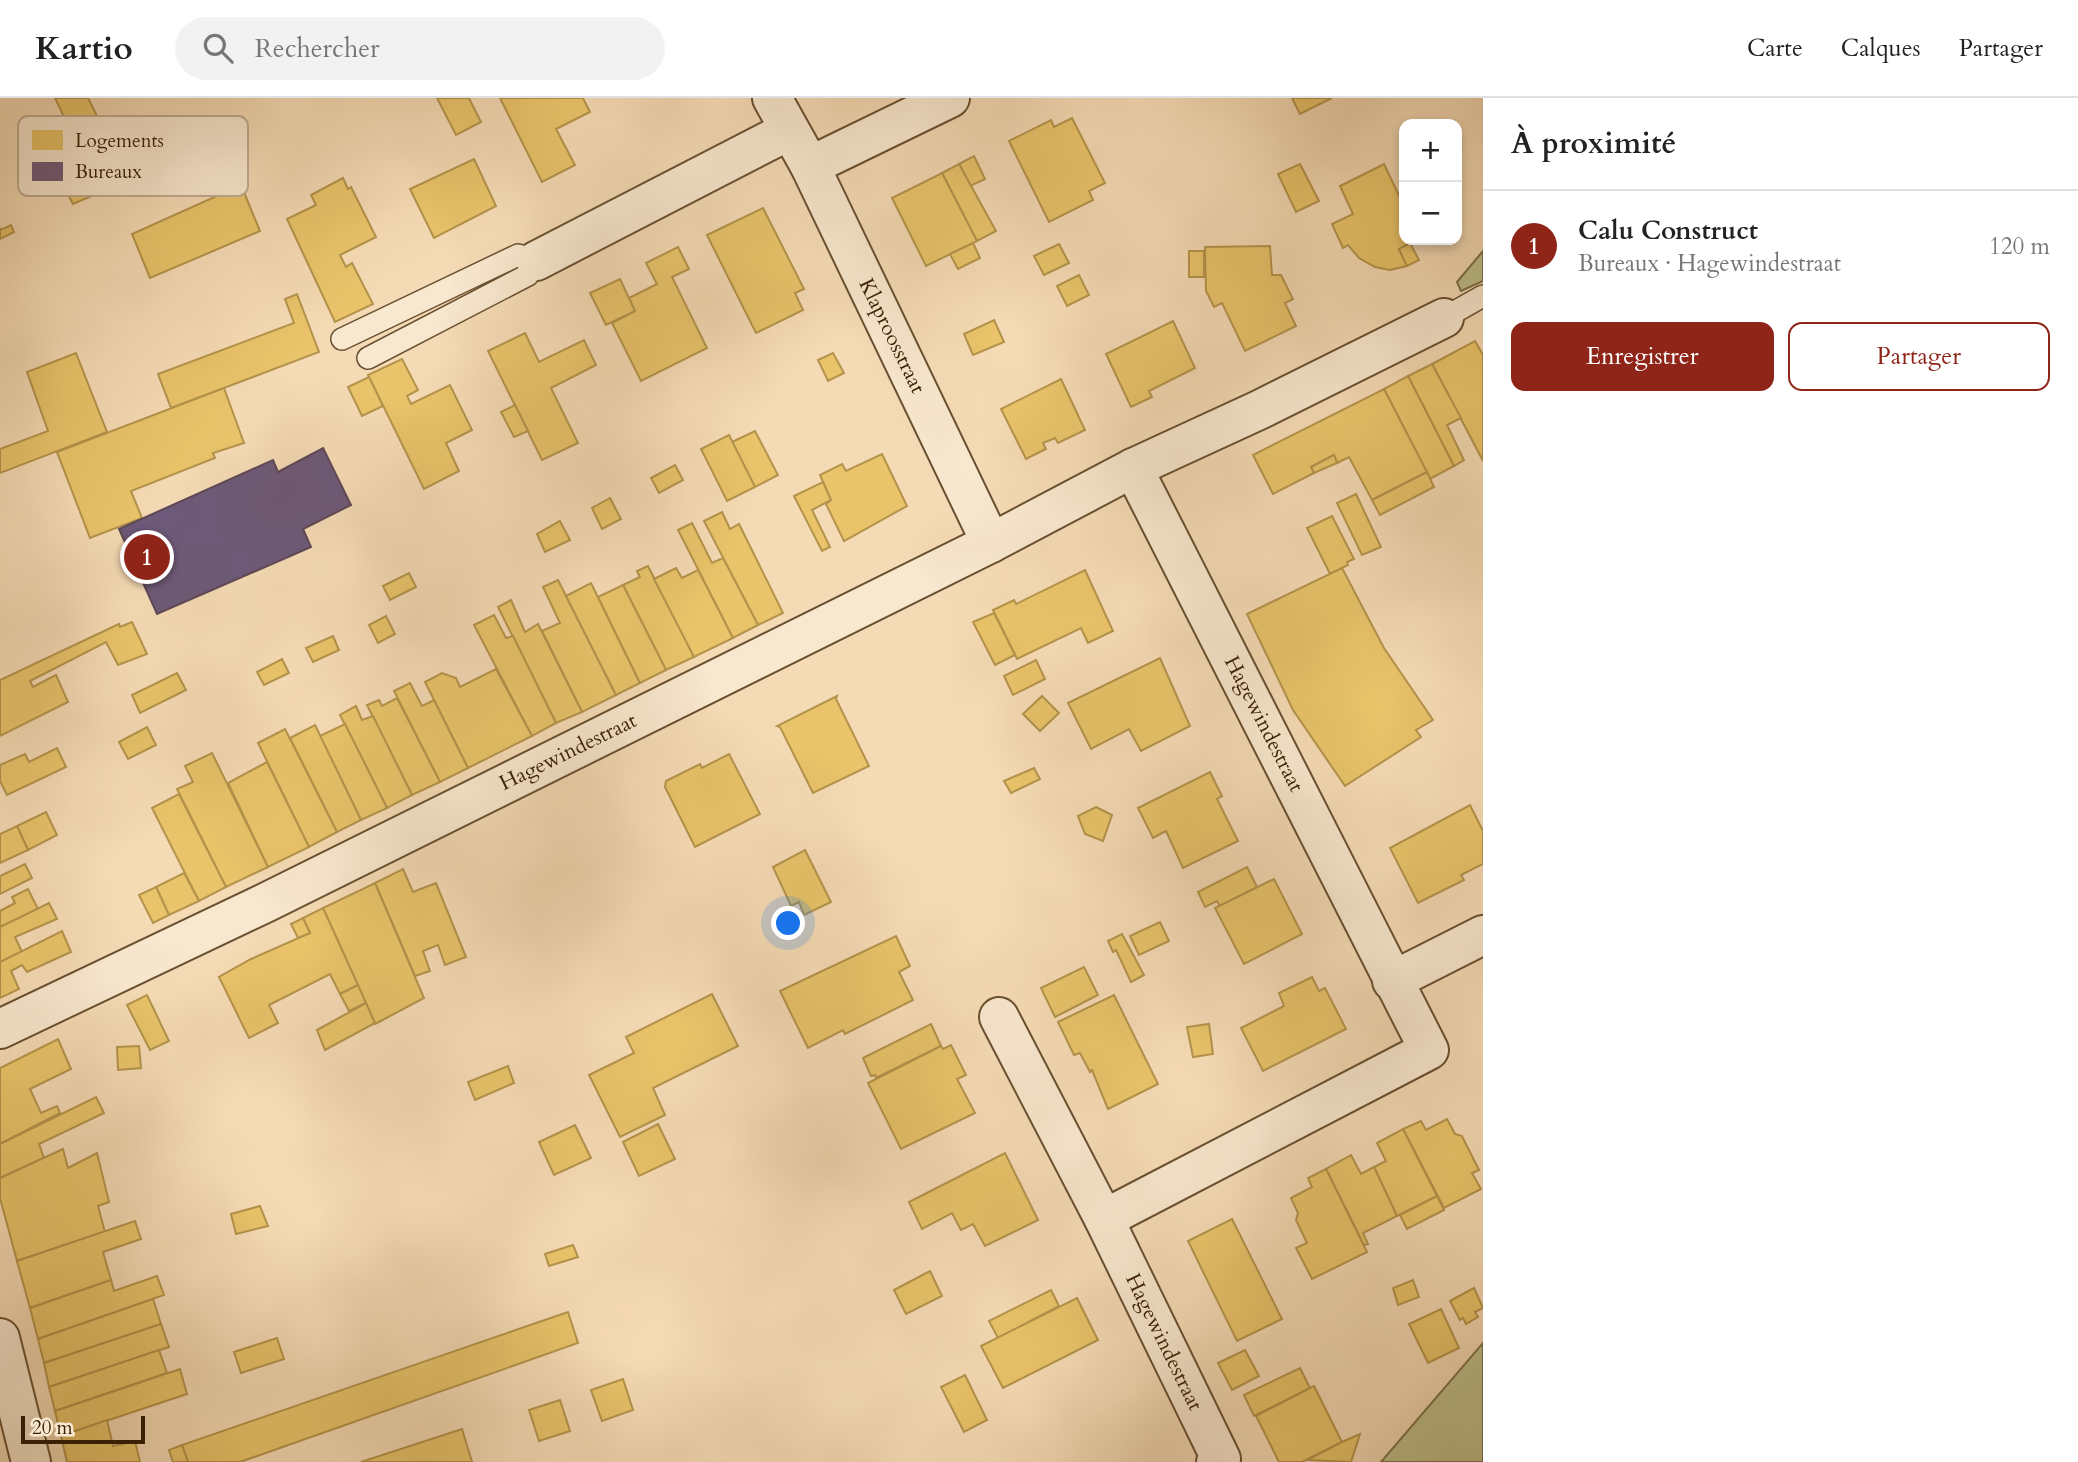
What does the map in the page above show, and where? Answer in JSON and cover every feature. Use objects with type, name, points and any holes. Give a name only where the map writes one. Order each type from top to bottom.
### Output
[{"type":"street","points":[[810,166],[950,98]]},
{"type":"street","name":"Klaproosstraat","points":[[536,261],[780,114],[810,166],[991,544]]},
{"type":"street","name":"Hagewindestraat","points":[[0,1029],[265,903],[991,544],[1133,468],[1259,410],[1444,318]]},
{"type":"street","name":"Hagewindestraat","points":[[1104,1219],[1429,1050],[1133,468]]},
{"type":"street","points":[[1392,981],[1483,935]]},
{"type":"street","name":"Hagewindestraat","points":[[999,1017],[1104,1219],[1222,1459],[1216,1462]]},
{"type":"street","points":[[0,1338],[31,1462]]},
{"type":"lane","points":[[342,339],[518,255],[536,261],[528,275],[368,358]]},
{"type":"lane","points":[[1444,318],[1483,296]]},
{"type":"green space","points":[[1483,251],[1483,281],[1461,291],[1457,282]]},
{"type":"green space","points":[[1483,1343],[1483,1462],[1381,1462]]},
{"type":"building: Logements","points":[[55,98],[88,98],[97,116],[64,116]]},
{"type":"building: Logements","points":[[437,98],[469,98],[481,122],[456,135]]},
{"type":"building: Logements","points":[[500,98],[583,98],[590,112],[556,129],[575,165],[542,182]]},
{"type":"building: Logements","points":[[1292,98],[1332,98],[1300,114]]},
{"type":"building: Logements","points":[[1072,118],[1105,183],[1089,191],[1093,200],[1049,222],[1009,141],[1051,120],[1054,127]]},
{"type":"building: Logements","points":[[974,156],[985,179],[970,186],[959,164]]},
{"type":"building: Logements","points":[[474,159],[496,206],[434,238],[410,189]]},
{"type":"building: Logements","points":[[959,164],[996,231],[977,241],[942,173]]},
{"type":"building: Logements","points":[[1300,164],[1319,201],[1296,212],[1278,174]]},
{"type":"building: Logements","points":[[1384,164],[1399,196],[1399,245],[1407,245],[1399,249],[1407,266],[1390,270],[1375,267],[1359,258],[1348,245],[1343,248],[1332,224],[1353,214],[1340,186]]},
{"type":"building: Logements","points":[[942,173],[977,241],[926,266],[892,198]]},
{"type":"building: Logements","points":[[343,178],[348,189],[351,187],[376,237],[340,255],[346,267],[352,263],[373,304],[335,322],[287,219],[316,205],[311,195]]},
{"type":"building: Logements","points":[[69,196],[92,196],[73,204]]},
{"type":"building: Logements","points":[[217,196],[246,196],[260,231],[150,278],[132,234]]},
{"type":"building: Logements","points":[[763,208],[804,289],[795,293],[803,310],[756,333],[707,235]]},
{"type":"building: Logements","points":[[11,225],[14,232],[0,239],[0,228],[1,230]]},
{"type":"building: Logements","points":[[973,243],[980,258],[958,269],[950,254]]},
{"type":"building: Logements","points":[[1059,244],[1069,263],[1044,275],[1034,256]]},
{"type":"building: Logements","points":[[1411,245],[1419,260],[1407,266],[1399,249]]},
{"type":"building: Logements","points":[[1270,246],[1272,275],[1281,275],[1293,299],[1285,303],[1296,326],[1245,351],[1222,303],[1214,307],[1206,291],[1205,247]]},
{"type":"building: Logements","points":[[678,247],[689,269],[672,277],[707,348],[641,381],[612,323],[635,311],[629,298],[657,284],[646,263]]},
{"type":"building: Logements","points":[[1189,251],[1204,251],[1204,277],[1189,277]]},
{"type":"building: Logements","points":[[1079,275],[1089,295],[1067,306],[1057,286]]},
{"type":"building: Logements","points":[[620,279],[635,311],[606,325],[590,293]]},
{"type":"building: Logements","points":[[297,294],[319,352],[171,408],[158,374],[294,323],[285,299]]},
{"type":"building: Logements","points":[[994,320],[1004,342],[973,355],[964,334]]},
{"type":"building: Logements","points":[[1173,321],[1195,368],[1149,391],[1152,397],[1131,407],[1106,354]]},
{"type":"building: Logements","points":[[525,333],[539,362],[584,340],[596,365],[551,388],[578,443],[542,460],[488,351]]},
{"type":"building: Logements","points":[[1475,341],[1483,355],[1483,461],[1432,364]]},
{"type":"building: Logements","points":[[76,353],[107,432],[0,473],[0,449],[48,431],[27,372]]},
{"type":"building: Logements","points":[[833,353],[844,373],[828,381],[818,360]]},
{"type":"building: Logements","points":[[402,359],[418,390],[407,396],[411,404],[450,385],[472,430],[446,443],[459,471],[424,489],[368,375]]},
{"type":"building: Logements","points":[[1432,364],[1461,418],[1447,425],[1464,460],[1454,466],[1408,376]]},
{"type":"building: Logements","points":[[1408,376],[1454,466],[1430,479],[1384,389]]},
{"type":"building: Logements","points":[[369,377],[383,406],[362,416],[348,387]]},
{"type":"building: Logements","points":[[1061,379],[1085,430],[1058,443],[1055,438],[1043,443],[1046,449],[1026,459],[1001,409]]},
{"type":"building: Logements","points":[[224,388],[244,443],[213,453],[215,458],[131,491],[142,518],[90,538],[57,452]]},
{"type":"building: Logements","points":[[1384,389],[1427,472],[1372,500],[1349,457],[1337,463],[1334,455],[1311,467],[1314,473],[1273,494],[1253,455]]},
{"type":"building: Logements","points":[[515,405],[528,431],[514,437],[501,412]]},
{"type":"building: Logements","points":[[755,431],[778,475],[755,487],[732,442]]},
{"type":"building: Logements","points":[[729,435],[755,487],[727,501],[701,449]]},
{"type":"building: Logements","points":[[882,454],[907,506],[844,541],[826,504],[831,500],[820,475],[842,464],[846,471]]},
{"type":"building: Logements","points":[[1334,455],[1337,463],[1314,473],[1311,467]]},
{"type":"building: Logements","points":[[675,465],[683,480],[659,493],[651,478]]},
{"type":"building: Logements","points":[[1427,472],[1434,487],[1380,515],[1372,500]]},
{"type":"building: Logements","points":[[823,482],[831,500],[812,510],[830,547],[822,551],[794,496]]},
{"type":"building: Logements","points":[[1356,494],[1381,547],[1362,555],[1337,503]]},
{"type":"building: Logements","points":[[610,498],[621,519],[602,529],[592,508]]},
{"type":"building: Logements","points":[[722,512],[730,529],[739,524],[783,613],[758,625],[704,521]]},
{"type":"building: Logements","points":[[1332,516],[1354,559],[1330,574],[1307,528]]},
{"type":"building: Logements","points":[[560,521],[570,540],[545,552],[537,534]]},
{"type":"building: Logements","points":[[692,523],[712,563],[723,558],[758,625],[733,638],[678,530]]},
{"type":"building: Logements","points":[[648,566],[694,657],[666,670],[623,585],[640,577],[637,571]]},
{"type":"building: Logements","points":[[676,568],[682,578],[698,570],[733,638],[694,657],[654,579]]},
{"type":"building: Logements","points":[[1342,568],[1384,648],[1433,720],[1416,730],[1421,737],[1345,786],[1293,710],[1247,614]]},
{"type":"building: Logements","points":[[1085,570],[1113,631],[1088,643],[1081,628],[1017,659],[993,610],[1014,600],[1016,604]]},
{"type":"building: Logements","points":[[409,573],[416,587],[390,600],[383,586]]},
{"type":"building: Logements","points":[[558,580],[616,695],[582,712],[542,631],[560,623],[543,587]]},
{"type":"building: Logements","points":[[591,583],[640,683],[616,695],[566,596]]},
{"type":"building: Logements","points":[[623,585],[666,670],[640,683],[598,597]]},
{"type":"building: Logements","points":[[511,600],[525,632],[538,624],[582,712],[556,723],[498,607]]},
{"type":"building: Logements","points":[[994,613],[1015,655],[995,665],[973,622]]},
{"type":"building: Logements","points":[[494,615],[506,638],[513,636],[556,723],[532,736],[474,625]]},
{"type":"building: Logements","points":[[386,616],[395,634],[378,643],[369,625]]},
{"type":"building: Logements","points":[[132,622],[147,654],[118,665],[106,642],[30,681],[33,687],[56,675],[68,702],[0,736],[0,680],[119,624],[120,627]]},
{"type":"building: Logements","points":[[333,636],[339,650],[313,662],[306,648]]},
{"type":"building: Logements","points":[[1160,658],[1190,726],[1141,751],[1129,729],[1091,749],[1068,703]]},
{"type":"building: Logements","points":[[282,659],[289,673],[264,685],[257,672]]},
{"type":"building: Logements","points":[[1036,660],[1045,679],[1013,695],[1004,676]]},
{"type":"building: Logements","points":[[496,669],[532,736],[468,768],[425,682],[442,673],[456,678],[460,687]]},
{"type":"building: Logements","points":[[177,673],[186,690],[140,713],[132,695]]},
{"type":"building: Logements","points":[[410,683],[422,706],[434,700],[468,768],[440,782],[394,691]]},
{"type":"building: Logements","points":[[837,696],[836,699],[869,766],[813,793],[780,727],[777,726]]},
{"type":"building: Logements","points":[[1042,696],[1059,713],[1040,731],[1023,714]]},
{"type":"building: Logements","points":[[397,698],[440,782],[412,795],[367,705],[379,700],[382,706]]},
{"type":"building: Logements","points":[[356,706],[362,720],[373,716],[412,795],[387,808],[340,715]]},
{"type":"building: Logements","points":[[345,724],[387,808],[361,820],[320,736]]},
{"type":"building: Logements","points":[[315,725],[361,820],[337,832],[290,738]]},
{"type":"building: Logements","points":[[147,727],[156,745],[128,759],[119,742]]},
{"type":"building: Logements","points":[[285,729],[337,832],[309,847],[258,743]]},
{"type":"building: Logements","points":[[57,748],[66,767],[7,795],[0,781],[0,765],[25,754],[29,762]]},
{"type":"building: Logements","points":[[212,753],[268,867],[226,887],[177,789],[193,782],[185,766]]},
{"type":"building: Logements","points":[[729,754],[760,814],[695,847],[665,787],[666,781],[700,764],[702,768]]},
{"type":"building: Logements","points":[[267,762],[309,847],[268,867],[228,783]]},
{"type":"building: Logements","points":[[1034,768],[1040,779],[1011,793],[1004,781]]},
{"type":"building: Logements","points":[[1210,772],[1222,796],[1217,799],[1238,841],[1183,868],[1166,831],[1153,838],[1138,808]]},
{"type":"building: Logements","points":[[179,794],[226,887],[199,901],[152,808]]},
{"type":"building: Logements","points":[[1470,805],[1483,831],[1483,864],[1461,875],[1464,880],[1418,903],[1390,848]]},
{"type":"building: Logements","points":[[1096,807],[1112,815],[1103,841],[1085,834],[1078,816]]},
{"type":"building: Logements","points":[[46,812],[57,835],[28,850],[17,826]]},
{"type":"building: Logements","points":[[17,826],[28,850],[0,863],[0,834]]},
{"type":"building: Logements","points":[[805,850],[831,902],[804,915],[799,902],[791,906],[773,867]]},
{"type":"building: Logements","points":[[25,864],[32,878],[0,894],[0,876]]},
{"type":"building: Logements","points":[[1247,867],[1257,887],[1220,906],[1217,901],[1205,907],[1198,892]]},
{"type":"building: Logements","points":[[403,869],[413,892],[436,883],[466,957],[445,965],[438,945],[423,951],[430,971],[415,976],[375,883]]},
{"type":"building: Logements","points":[[184,873],[199,901],[169,915],[156,887]]},
{"type":"building: Logements","points":[[1274,879],[1302,934],[1244,964],[1215,908]]},
{"type":"building: Logements","points":[[375,883],[424,998],[375,1024],[323,908]]},
{"type":"building: Logements","points":[[156,887],[169,915],[153,923],[139,895]]},
{"type":"building: Logements","points":[[28,889],[38,909],[0,927],[0,911],[15,903],[12,897]]},
{"type":"building: Logements","points":[[49,903],[57,919],[15,937],[22,952],[0,962],[0,927]]},
{"type":"building: Logements","points":[[323,908],[358,985],[340,994],[330,974],[269,1005],[278,1023],[249,1038],[219,977],[251,959],[310,933],[303,918]]},
{"type":"building: Logements","points":[[303,918],[310,933],[298,938],[291,924]]},
{"type":"building: Logements","points":[[1160,922],[1169,941],[1139,955],[1130,936]]},
{"type":"building: Logements","points":[[62,931],[71,952],[27,972],[22,965],[11,971],[19,989],[0,998],[0,962]]},
{"type":"building: Logements","points":[[1122,934],[1144,975],[1131,982],[1116,950],[1113,952],[1108,941]]},
{"type":"building: Logements","points":[[896,936],[910,966],[899,972],[913,1000],[845,1034],[843,1030],[808,1048],[780,991]]},
{"type":"building: Logements","points":[[1084,967],[1098,995],[1055,1017],[1041,988]]},
{"type":"building: Logements","points":[[1312,977],[1319,991],[1325,988],[1346,1029],[1263,1071],[1241,1028],[1284,1006],[1279,993]]},
{"type":"building: Logements","points":[[358,985],[366,1003],[349,1011],[340,994]]},
{"type":"building: Logements","points":[[712,994],[738,1046],[653,1088],[665,1115],[620,1137],[589,1075],[634,1053],[626,1037]]},
{"type":"building: Logements","points":[[147,995],[169,1041],[150,1050],[127,1005]]},
{"type":"building: Logements","points":[[1114,995],[1158,1084],[1108,1109],[1092,1070],[1090,1072],[1080,1053],[1074,1055],[1058,1022]]},
{"type":"building: Logements","points":[[366,1003],[375,1023],[325,1050],[317,1030]]},
{"type":"building: Logements","points":[[931,1024],[941,1046],[876,1078],[875,1075],[871,1076],[863,1058]]},
{"type":"building: Logements","points":[[1209,1024],[1213,1054],[1193,1057],[1187,1027]]},
{"type":"building: Logements","points":[[58,1039],[71,1069],[30,1089],[41,1113],[57,1106],[60,1113],[0,1144],[0,1068]]},
{"type":"building: Logements","points":[[951,1045],[966,1075],[957,1079],[975,1113],[901,1149],[868,1083],[941,1046],[943,1049]]},
{"type":"building: Logements","points":[[139,1046],[141,1068],[118,1070],[117,1047]]},
{"type":"building: Logements","points":[[508,1066],[514,1083],[475,1100],[468,1082]]},
{"type":"building: Logements","points":[[96,1097],[104,1113],[39,1144],[44,1158],[0,1178],[0,1144]]},
{"type":"building: Logements","points":[[1447,1119],[1455,1134],[1462,1136],[1479,1170],[1472,1173],[1481,1189],[1444,1208],[1403,1129],[1421,1121],[1426,1130]]},
{"type":"building: Logements","points":[[658,1124],[675,1159],[639,1176],[623,1142]]},
{"type":"building: Logements","points":[[575,1125],[591,1158],[554,1175],[539,1142]]},
{"type":"building: Logements","points":[[1403,1129],[1437,1196],[1397,1216],[1374,1167],[1386,1161],[1377,1143]]},
{"type":"building: Logements","points":[[63,1149],[68,1168],[97,1153],[109,1202],[98,1206],[105,1232],[17,1261],[0,1198],[0,1178]]},
{"type":"building: Logements","points":[[1005,1153],[1038,1220],[985,1246],[973,1224],[961,1230],[952,1213],[922,1229],[909,1202]]},
{"type":"building: Logements","points":[[1351,1155],[1361,1174],[1374,1167],[1397,1216],[1363,1233],[1368,1244],[1364,1245],[1326,1169]]},
{"type":"building: Logements","points":[[1326,1169],[1367,1252],[1312,1279],[1296,1248],[1307,1243],[1296,1220],[1298,1213],[1291,1198],[1312,1187],[1308,1178]]},
{"type":"building: Logements","points":[[1437,1196],[1444,1210],[1407,1229],[1400,1215]]},
{"type":"building: Logements","points":[[260,1206],[268,1226],[236,1234],[231,1214]]},
{"type":"building: Logements","points":[[1232,1219],[1282,1319],[1237,1341],[1188,1241]]},
{"type":"building: Logements","points":[[135,1221],[141,1239],[103,1252],[111,1280],[30,1308],[17,1261]]},
{"type":"building: Logements","points":[[573,1245],[578,1257],[549,1266],[545,1254]]},
{"type":"building: Logements","points":[[930,1271],[942,1296],[906,1314],[894,1290]]},
{"type":"building: Logements","points":[[157,1276],[164,1295],[38,1339],[30,1308],[111,1280],[114,1291]]},
{"type":"building: Logements","points":[[1413,1280],[1419,1297],[1398,1305],[1393,1288]]},
{"type":"building: Logements","points":[[1474,1288],[1483,1308],[1475,1312],[1478,1317],[1466,1324],[1463,1318],[1460,1320],[1450,1301]]},
{"type":"building: Logements","points":[[1051,1290],[1059,1306],[998,1338],[989,1321]]},
{"type":"building: Logements","points":[[1077,1298],[1098,1340],[1003,1388],[981,1346]]},
{"type":"building: Logements","points":[[153,1299],[161,1324],[44,1363],[38,1339]]},
{"type":"building: Logements","points":[[1441,1309],[1459,1348],[1428,1363],[1409,1324]]},
{"type":"building: Logements","points":[[568,1312],[578,1343],[240,1462],[188,1462],[182,1445]]},
{"type":"building: Logements","points":[[161,1324],[169,1347],[49,1387],[44,1363]]},
{"type":"building: Logements","points":[[277,1338],[284,1359],[241,1373],[234,1352]]},
{"type":"building: Logements","points":[[159,1350],[167,1373],[55,1411],[49,1387]]},
{"type":"building: Logements","points":[[1245,1350],[1259,1376],[1232,1390],[1218,1363]]},
{"type":"building: Logements","points":[[1300,1368],[1310,1388],[1254,1416],[1244,1395]]},
{"type":"building: Logements","points":[[180,1369],[187,1394],[61,1436],[55,1411]]},
{"type":"building: Logements","points":[[965,1375],[987,1420],[964,1432],[941,1387]]},
{"type":"building: Logements","points":[[623,1379],[633,1410],[602,1421],[591,1390]]},
{"type":"building: Logements","points":[[1314,1386],[1342,1442],[1302,1462],[1279,1462],[1256,1416]]},
{"type":"building: Logements","points":[[560,1400],[570,1431],[539,1441],[529,1410]]},
{"type":"building: Logements","points":[[107,1420],[113,1446],[135,1441],[140,1462],[67,1462],[61,1436]]},
{"type":"building: Logements","points":[[462,1429],[472,1462],[361,1462]]},
{"type":"building: Logements","points":[[1360,1434],[1351,1462],[1307,1460],[1342,1442]]},
{"type":"building: Logements","points":[[182,1445],[188,1462],[173,1462],[169,1450]]},
{"type":"building: Bureaux","points":[[323,448],[351,505],[303,529],[311,547],[157,614],[119,529],[273,460],[278,472]]},
{"type":"place","name":"Calu Construct","points":[[147,557]]}]
